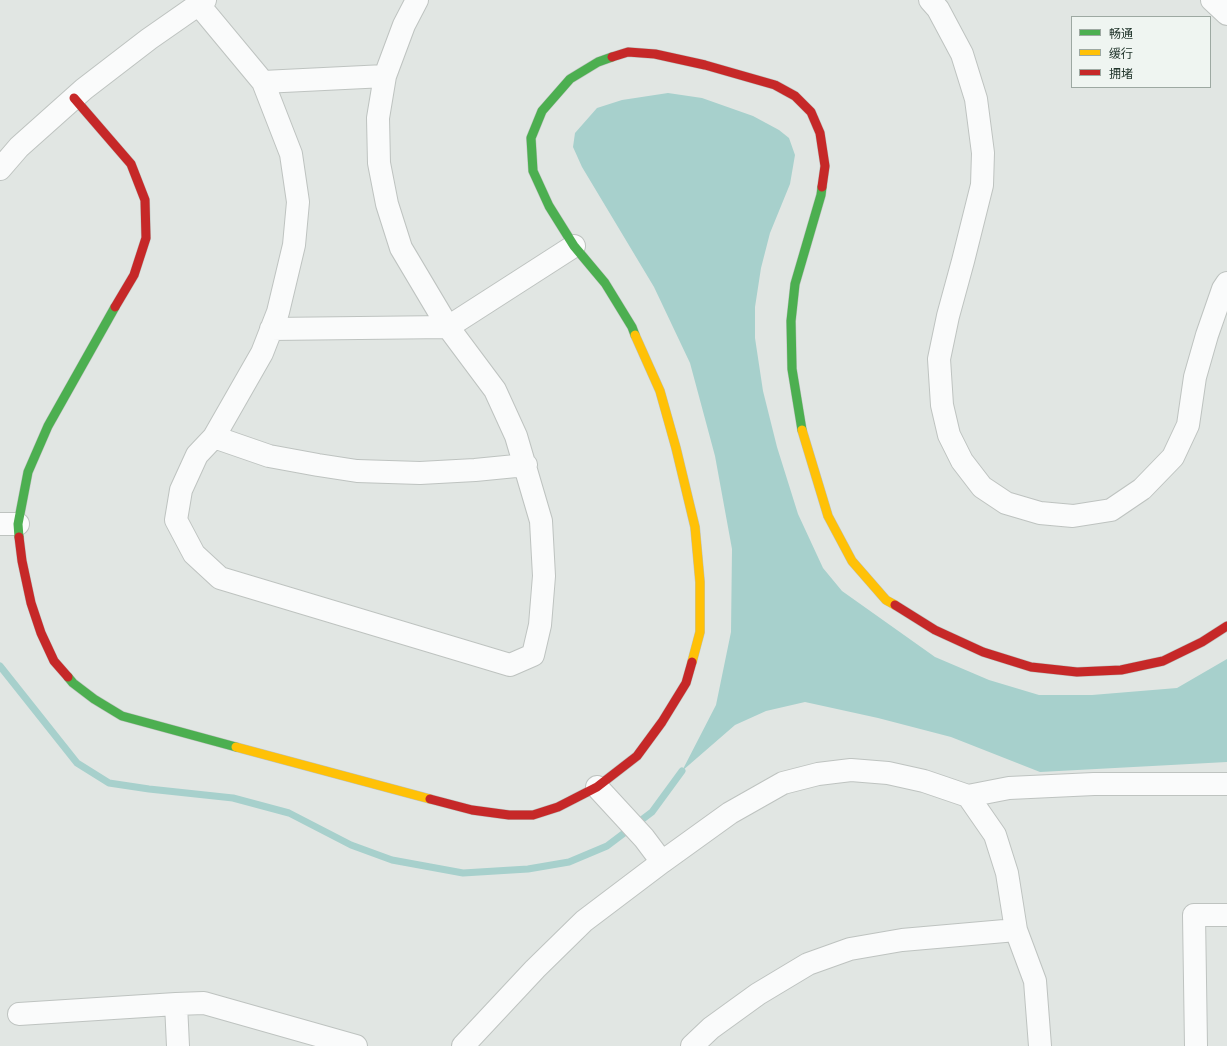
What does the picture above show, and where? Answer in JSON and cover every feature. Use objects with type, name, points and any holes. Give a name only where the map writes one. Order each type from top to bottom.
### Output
[{"type":"street","points":[[0,169],[19,147],[74,98],[149,39],[202,2],[263,82],[291,154],[298,202],[294,245],[278,312],[272,329],[262,353],[214,437],[197,455],[181,490],[176,520],[194,554],[220,578],[510,665],[533,654],[540,625],[544,576],[541,521],[526,465],[516,436],[495,390],[448,327],[400,248],[387,204],[379,163],[378,118],[385,76],[404,25],[417,0]]},
{"type":"street","points":[[930,0],[938,8],[962,54],[976,99],[983,153],[982,185],[948,316],[939,359],[942,405],[949,435],[962,461],[982,487],[1006,503],[1040,513],[1073,516],[1111,510],[1142,489],[1173,458],[1188,425],[1195,377],[1207,335],[1227,283]]},
{"type":"street","points":[[1212,0],[1227,14]]},
{"type":"street","points":[[74,98],[131,164],[145,200],[146,238],[134,275],[104,325],[48,426],[28,472],[9,524],[22,561],[30,603],[41,633],[54,661],[73,683],[94,699],[122,716],[472,810],[509,815],[533,814],[604,793],[637,756],[662,722],[686,683],[700,632],[700,582],[695,527],[676,448],[660,391],[632,327],[606,283],[574,246],[549,206],[533,171],[531,138],[542,111],[570,79],[598,62],[628,52],[655,54],[705,65],[774,85],[794,96],[811,112],[820,133],[825,166],[822,195],[795,284],[791,321],[792,369],[802,429],[828,516],[852,562],[886,600],[935,630],[983,652],[1031,667],[1077,672],[1121,670],[1163,661],[1202,642],[1227,626]]},
{"type":"street","points":[[263,82],[385,76]]},
{"type":"street","points":[[272,329],[448,327],[574,246]]},
{"type":"street","points":[[214,437],[269,456],[357,471],[420,473],[526,465]]},
{"type":"street","points":[[463,1046],[535,969],[584,921],[730,813],[783,783],[818,774],[851,770],[888,773],[924,781],[968,796],[1009,788],[1094,784],[1227,784]]},
{"type":"street","points":[[604,793],[644,838],[662,862]]},
{"type":"street","points":[[968,796],[995,835],[1007,873],[1016,930],[1034,982],[1040,1046]]},
{"type":"street","points":[[1196,1046],[1194,915],[1227,914]]},
{"type":"street","points":[[692,1046],[711,1028],[758,994],[808,964],[850,949],[902,940],[1016,930]]},
{"type":"street","points":[[19,1014],[204,1003],[356,1046]]},
{"type":"street","points":[[176,1004],[178,1046]]},
{"type":"water","points":[[668,93],[702,98],[753,116],[779,130],[789,138],[795,155],[790,184],[770,233],[761,268],[755,307],[755,338],[763,391],[777,447],[798,514],[823,568],[842,591],[935,657],[989,680],[1039,695],[1092,695],[1177,688],[1227,659],[1227,762],[1040,772],[951,737],[878,718],[805,702],[766,711],[735,725],[682,771],[716,705],[731,632],[732,549],[715,456],[690,363],[654,287],[582,167],[573,147],[575,133],[597,108],[622,100]]},
{"type":"waterway","points":[[0,666],[77,763],[109,783],[233,798],[289,813],[351,845],[392,860],[463,873],[528,869],[569,862],[607,846],[652,812],[682,771]]},
{"type":"traffic: fast","points":[[612,57],[598,62],[570,79],[542,111],[531,138],[533,171],[549,206],[574,246],[605,283],[632,327],[635,335]]},
{"type":"traffic: fast","points":[[802,430],[792,369],[791,321],[795,284],[822,187]]},
{"type":"traffic: fast","points":[[19,537],[18,524],[28,472],[48,426],[115,307]]},
{"type":"traffic: fast","points":[[68,677],[73,683],[94,699],[122,716],[236,747]]},
{"type":"traffic: slow","points":[[635,335],[660,391],[676,448],[695,527],[700,582],[700,632],[692,662]]},
{"type":"traffic: slow","points":[[802,430],[828,516],[852,561],[886,600],[895,605]]},
{"type":"traffic: slow","points":[[236,747],[430,799]]},
{"type":"traffic: jam","points":[[612,57],[628,52],[655,54],[705,65],[775,85],[795,96],[811,112],[820,133],[825,166],[822,187]]},
{"type":"traffic: jam","points":[[74,98],[131,164],[145,200],[146,238],[134,275],[115,307]]},
{"type":"traffic: jam","points":[[19,537],[22,561],[31,603],[41,633],[54,661],[68,677]]},
{"type":"traffic: jam","points":[[895,605],[935,630],[983,652],[1031,667],[1077,672],[1121,670],[1163,661],[1202,642],[1227,626]]},
{"type":"traffic: jam","points":[[430,799],[472,810],[509,815],[533,815],[558,807],[597,787],[637,756],[662,722],[686,683],[692,662]]}]
